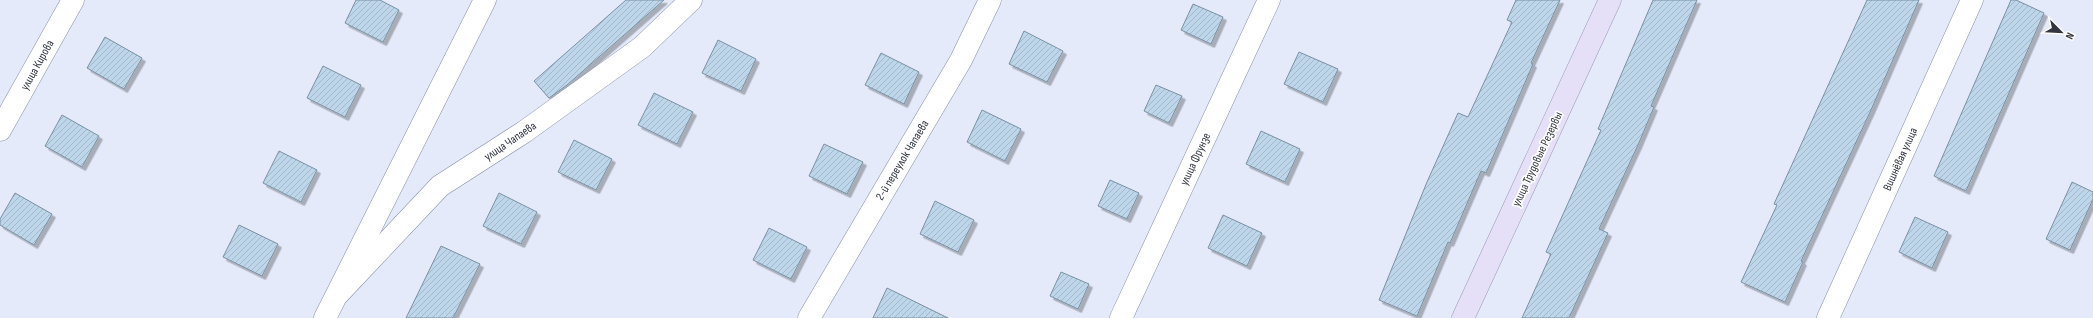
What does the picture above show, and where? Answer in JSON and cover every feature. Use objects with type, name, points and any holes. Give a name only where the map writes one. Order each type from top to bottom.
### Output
[{"type":"main road","name":"улица Трудовые Резервы","points":[[1463,318],[1610,0]]},
{"type":"street","name":"улица Кирова","points":[[0,130],[73,0]]},
{"type":"street","name":"улица Чапаева","points":[[325,318],[339,293],[485,0]]},
{"type":"street","name":"улица Чапаева","points":[[339,293],[440,186],[524,132],[642,48],[691,0]]},
{"type":"street","name":"2-й переулок Чапаева","points":[[809,318],[961,60],[990,0]]},
{"type":"street","name":"улица Фрунзе","points":[[1122,318],[1269,0]]},
{"type":"street","name":"Вишнёвая улица","points":[[1828,318],[1972,0]]},
{"type":"building","points":[[356,0],[380,0],[399,10],[383,42],[345,23]]},
{"type":"building","points":[[626,0],[664,0],[567,85],[549,98],[534,81]]},
{"type":"building","points":[[1516,0],[1560,0],[1531,63],[1533,64],[1486,173],[1481,171],[1450,243],[1448,242],[1417,316],[1379,300],[1427,182],[1458,113],[1468,117],[1512,22],[1507,20]]},
{"type":"building","points":[[1653,0],[1697,0],[1651,106],[1654,107],[1638,145],[1599,229],[1608,233],[1569,318],[1522,318],[1551,254],[1546,252],[1601,130],[1598,129]]},
{"type":"building","points":[[1867,0],[1919,0],[1871,110],[1801,261],[1803,262],[1785,302],[1741,282],[1777,205],[1774,204]]},
{"type":"building","points":[[2011,0],[2016,0],[2044,13],[1966,191],[1934,176]]},
{"type":"building","points":[[1193,4],[1223,17],[1211,44],[1181,30]]},
{"type":"building","points":[[1024,31],[1063,51],[1047,82],[1009,64]]},
{"type":"building","points":[[105,37],[142,58],[124,89],[87,68]]},
{"type":"building","points":[[718,40],[756,59],[741,91],[702,73]]},
{"type":"building","points":[[1299,52],[1338,69],[1323,102],[1284,84]]},
{"type":"building","points":[[881,53],[919,72],[904,104],[865,85]]},
{"type":"building","points":[[323,66],[361,85],[345,117],[307,98]]},
{"type":"building","points":[[1156,85],[1182,96],[1169,123],[1144,111]]},
{"type":"building","points":[[654,93],[693,112],[677,144],[638,125]]},
{"type":"building","points":[[982,110],[1021,129],[1005,161],[967,142]]},
{"type":"building","points":[[62,115],[99,136],[82,167],[45,146]]},
{"type":"building","points":[[1261,131],[1300,149],[1285,182],[1246,164]]},
{"type":"building","points":[[574,140],[612,159],[596,190],[558,172]]},
{"type":"building","points":[[824,144],[863,162],[847,194],[809,176]]},
{"type":"building","points":[[279,151],[317,170],[301,202],[263,183]]},
{"type":"building","points":[[1110,180],[1139,193],[1127,219],[1098,206]]},
{"type":"building","points":[[2072,182],[2093,192],[2093,199],[2070,250],[2046,239]]},
{"type":"building","points":[[15,193],[52,214],[34,245],[0,225],[0,219]]},
{"type":"building","points":[[499,193],[537,212],[521,244],[483,226]]},
{"type":"building","points":[[935,201],[974,220],[958,252],[920,234]]},
{"type":"building","points":[[1223,215],[1262,233],[1247,266],[1208,248]]},
{"type":"building","points":[[1915,217],[1948,232],[1932,268],[1899,252]]},
{"type":"building","points":[[239,225],[278,244],[262,276],[223,257]]},
{"type":"building","points":[[769,228],[807,247],[791,279],[753,260]]},
{"type":"building","points":[[441,246],[480,264],[453,318],[406,318]]},
{"type":"building","points":[[1061,272],[1089,284],[1078,309],[1050,296]]},
{"type":"building","points":[[887,288],[948,318],[873,318]]}]
